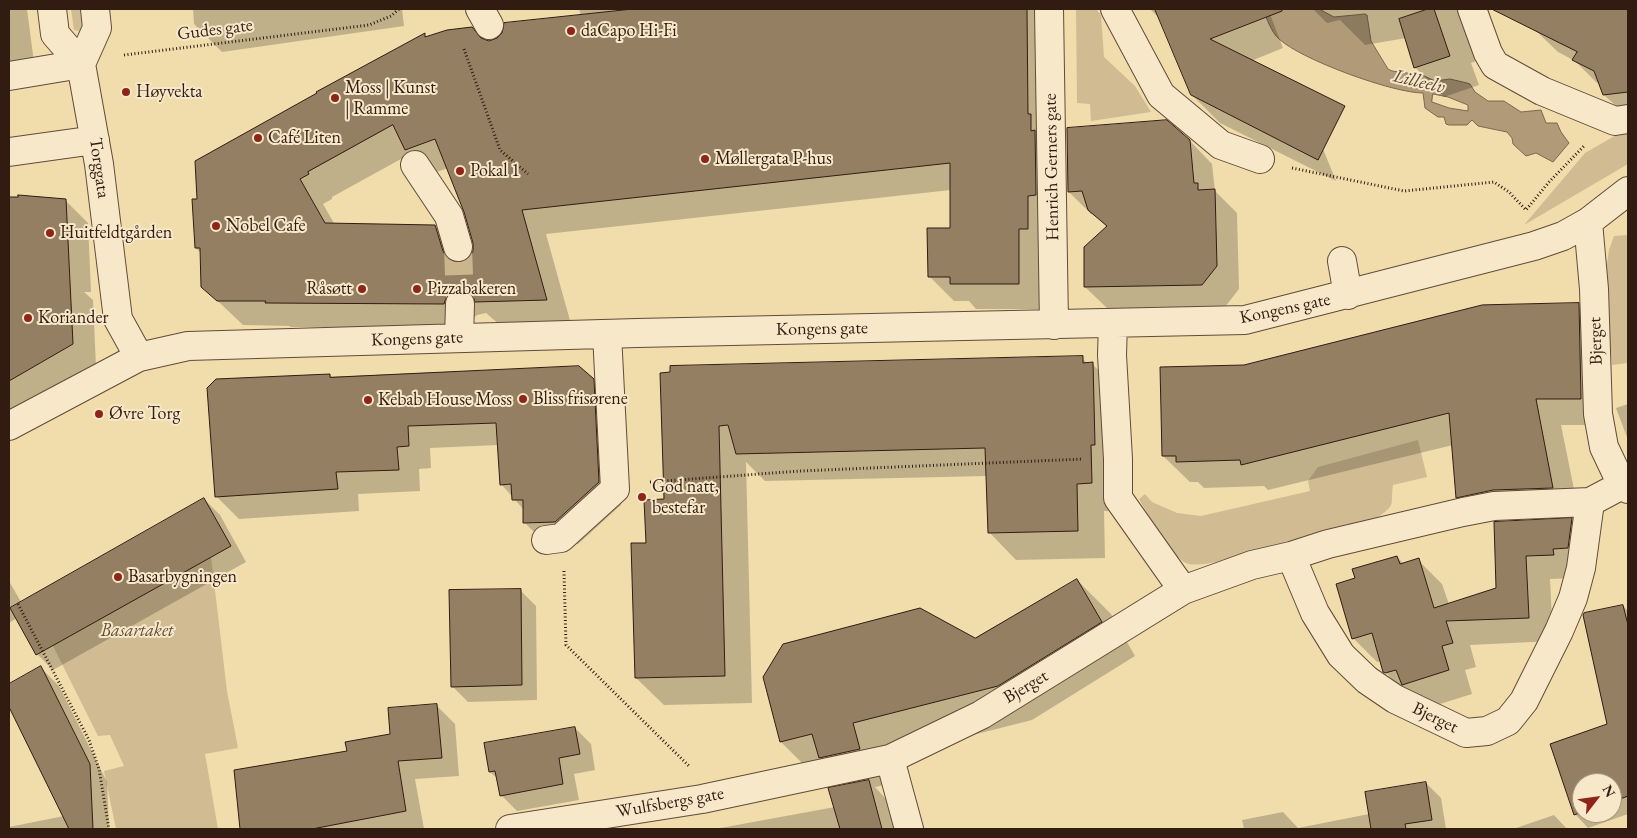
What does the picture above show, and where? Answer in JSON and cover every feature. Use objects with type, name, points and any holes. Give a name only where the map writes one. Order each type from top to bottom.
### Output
[{"type":"street","points":[[52,9],[55,34],[81,64]]},
{"type":"street","points":[[81,64],[97,28],[95,9]]},
{"type":"street","name":"Henrich Gerners gate","points":[[1049,9],[1054,324]]},
{"type":"street","points":[[1115,9],[1161,95],[1221,145],[1260,159]]},
{"type":"street","points":[[1472,9],[1488,53],[1495,65],[1542,91],[1622,120]]},
{"type":"street","points":[[9,76],[81,64]]},
{"type":"street","name":"Torggata","points":[[81,64],[95,140],[118,319],[139,357]]},
{"type":"street","points":[[9,152],[95,140]]},
{"type":"street","points":[[415,165],[449,216],[458,247]]},
{"type":"street","name":"Kongens gate","points":[[9,426],[139,357],[188,346],[607,334],[1245,320],[1534,246],[1563,236],[1588,222],[1628,191]]},
{"type":"street","name":"Bjerget","points":[[830,772],[890,759],[981,715],[1183,590],[1252,565],[1291,556],[1328,544],[1463,512],[1494,506],[1590,502],[1625,487],[1604,447],[1598,414],[1594,289],[1588,222]]},
{"type":"street","points":[[1342,261],[1348,295]]},
{"type":"street","points":[[459,338],[460,304]]},
{"type":"street","points":[[1113,323],[1112,355],[1118,459],[1118,498],[1183,590]]},
{"type":"street","points":[[546,540],[561,538],[615,489],[607,334]]},
{"type":"street","name":"Bjerget","points":[[1291,556],[1315,613],[1341,655],[1367,680],[1395,699],[1466,733],[1487,732],[1508,722],[1524,701],[1559,632],[1581,568],[1590,502]]},
{"type":"street","points":[[890,759],[909,829]]},
{"type":"street","name":"Wulfsbergs gate","points":[[510,829],[702,799],[830,772]]},
{"type":"path","name":"Gudes gate","points":[[149,52],[369,25],[391,16],[400,9]]},
{"type":"path","points":[[461,40],[500,150],[528,174]]},
{"type":"path","points":[[1260,159],[1308,172],[1404,191],[1494,182],[1509,192],[1526,210],[1549,182],[1588,143],[1622,120]]},
{"type":"path","points":[[615,489],[641,483],[801,471],[1090,459]]},
{"type":"path","points":[[564,566],[566,645],[690,767]]},
{"type":"path","points":[[18,604],[89,740],[99,769],[109,829]]},
{"type":"green space","points":[[71,9],[80,9],[82,27],[79,31],[74,30]]},
{"type":"green space","points":[[1076,9],[1096,9],[1101,15],[1104,57],[1135,86],[1151,112],[1091,121],[1090,104],[1077,103]]},
{"type":"green space","points":[[1628,130],[1628,164],[1524,225],[1585,153]]},
{"type":"green space","points":[[1628,235],[1628,363],[1612,365],[1605,278],[1609,250],[1614,236]]},
{"type":"green space","points":[[1418,440],[1427,477],[1393,485],[1391,504],[1378,517],[1329,533],[1217,562],[1195,565],[1183,561],[1168,546],[1139,499],[1145,494],[1152,502],[1177,513],[1201,516],[1310,491],[1308,481],[1318,467]]},
{"type":"green space","name":"Basartaket","points":[[204,498],[227,691],[238,748],[205,754],[218,829],[116,829],[104,771],[124,766],[110,735],[98,736],[53,646],[26,598]]},
{"type":"water","name":"Lilleelv","points":[[1262,9],[1319,9],[1334,17],[1365,14],[1367,15],[1371,41],[1388,69],[1422,75],[1435,81],[1450,79],[1467,83],[1470,84],[1475,92],[1488,101],[1504,101],[1521,112],[1541,110],[1546,123],[1557,123],[1569,143],[1553,162],[1536,153],[1526,156],[1513,144],[1512,138],[1507,132],[1478,126],[1472,120],[1467,125],[1446,124],[1444,117],[1438,117],[1425,108],[1423,93],[1391,88],[1348,74],[1291,47],[1276,36]],"holes":[[[1433,94],[1448,97],[1468,105],[1468,111],[1449,108],[1432,102]]]},
{"type":"building","points":[[633,9],[1027,9],[1028,114],[1031,114],[1031,131],[1035,130],[1036,195],[1028,196],[1028,229],[1019,229],[1019,284],[950,284],[950,277],[928,277],[927,228],[950,228],[950,163],[522,210],[547,300],[475,302],[469,291],[460,288],[447,295],[444,304],[265,303],[266,301],[217,301],[201,287],[200,248],[195,248],[192,199],[197,199],[195,161],[425,33],[425,37],[447,30],[472,27],[481,38],[489,41],[497,38],[502,33],[504,23]],"holes":[[[393,125],[405,150],[435,139],[464,212],[473,243],[473,251],[470,257],[463,262],[454,262],[447,258],[435,225],[325,223],[300,179],[309,174],[308,172]]]},
{"type":"building","points":[[1155,9],[1282,9],[1282,11],[1210,39],[1345,106],[1318,160],[1191,95]]},
{"type":"building","points":[[1428,9],[1434,9],[1450,56],[1414,68],[1399,19]]},
{"type":"building","points":[[1492,9],[1628,9],[1628,92],[1603,95],[1594,71],[1572,60],[1577,52]]},
{"type":"building","points":[[1167,120],[1190,140],[1194,183],[1198,183],[1198,190],[1215,189],[1217,266],[1202,285],[1084,287],[1084,247],[1107,226],[1088,210],[1082,191],[1068,192],[1067,128]]},
{"type":"building","points":[[18,195],[66,199],[73,344],[9,381],[9,197],[18,197]]},
{"type":"building","points":[[1579,303],[1581,399],[1536,399],[1553,488],[1493,490],[1456,498],[1449,413],[1241,465],[1240,460],[1176,462],[1176,456],[1162,456],[1160,367],[1244,365],[1482,305]]},
{"type":"building","points":[[1083,356],[1083,363],[1093,362],[1095,445],[1091,445],[1092,483],[1077,484],[1078,531],[988,533],[985,448],[736,454],[728,425],[719,426],[725,676],[635,678],[631,543],[646,543],[644,500],[664,499],[660,373],[670,372],[670,366]]},
{"type":"building","points":[[579,366],[594,379],[599,482],[555,522],[523,523],[523,500],[512,500],[511,484],[500,485],[496,423],[408,426],[409,446],[397,447],[399,470],[336,472],[338,489],[215,497],[207,388],[216,379],[330,374],[330,377]]},
{"type":"building","name":"Basarbygningen","points":[[204,498],[231,546],[36,655],[10,608]]},
{"type":"building","points":[[1572,518],[1568,548],[1553,549],[1554,555],[1526,556],[1529,618],[1446,621],[1453,643],[1442,646],[1449,670],[1402,685],[1396,670],[1383,672],[1372,633],[1352,639],[1336,584],[1355,578],[1352,569],[1397,556],[1400,564],[1419,558],[1434,608],[1496,588],[1494,522]]},
{"type":"building","points":[[1077,579],[1102,622],[998,686],[853,723],[860,749],[819,758],[812,734],[780,742],[763,677],[783,644],[920,608],[975,638]]},
{"type":"building","points":[[521,589],[522,685],[451,687],[449,590]]},
{"type":"building","points":[[1623,605],[1628,625],[1628,796],[1622,798],[1622,773],[1572,773],[1572,809],[1550,744],[1607,724],[1584,613]]},
{"type":"building","points":[[41,666],[90,764],[93,829],[69,829],[9,707],[9,684]]},
{"type":"building","points":[[437,704],[442,758],[398,761],[406,811],[312,829],[240,829],[234,770],[347,751],[345,742],[390,734],[388,708]]},
{"type":"building","points":[[575,727],[580,754],[559,758],[563,784],[500,796],[495,771],[489,772],[484,743]]},
{"type":"building","points":[[869,780],[882,829],[840,829],[828,788]]},
{"type":"building","points":[[1426,782],[1432,820],[1405,824],[1406,829],[1371,829],[1365,792]]},
{"type":"tunnel","points":[[458,247],[460,304]]},
{"type":"place","name":"daCapo Hi-Fi","points":[[571,31]]},
{"type":"place","name":"Høyvekta","points":[[126,92]]},
{"type":"place","name":"Moss | Kunst | Ramme","points":[[335,98]]},
{"type":"place","name":"Café Liten","points":[[258,138]]},
{"type":"place","name":"Møllergata P-hus","points":[[705,159]]},
{"type":"place","name":"Pokal 1","points":[[460,171]]},
{"type":"place","name":"Nobel Cafe","points":[[216,226]]},
{"type":"place","name":"Huitfeldtgården","points":[[50,233]]},
{"type":"place","name":"Råsøtt","points":[[362,289]]},
{"type":"place","name":"Pizzabakeren","points":[[417,289]]},
{"type":"place","name":"Koriander","points":[[28,318]]},
{"type":"place","name":"Bliss frisørene","points":[[523,399]]},
{"type":"place","name":"Kebab House Moss","points":[[368,400]]},
{"type":"place","name":"Øvre Torg","points":[[99,414]]},
{"type":"place","name":"God natt, bestefar","points":[[642,497]]},
{"type":"place","name":"Basarbygningen","points":[[118,577]]}]
